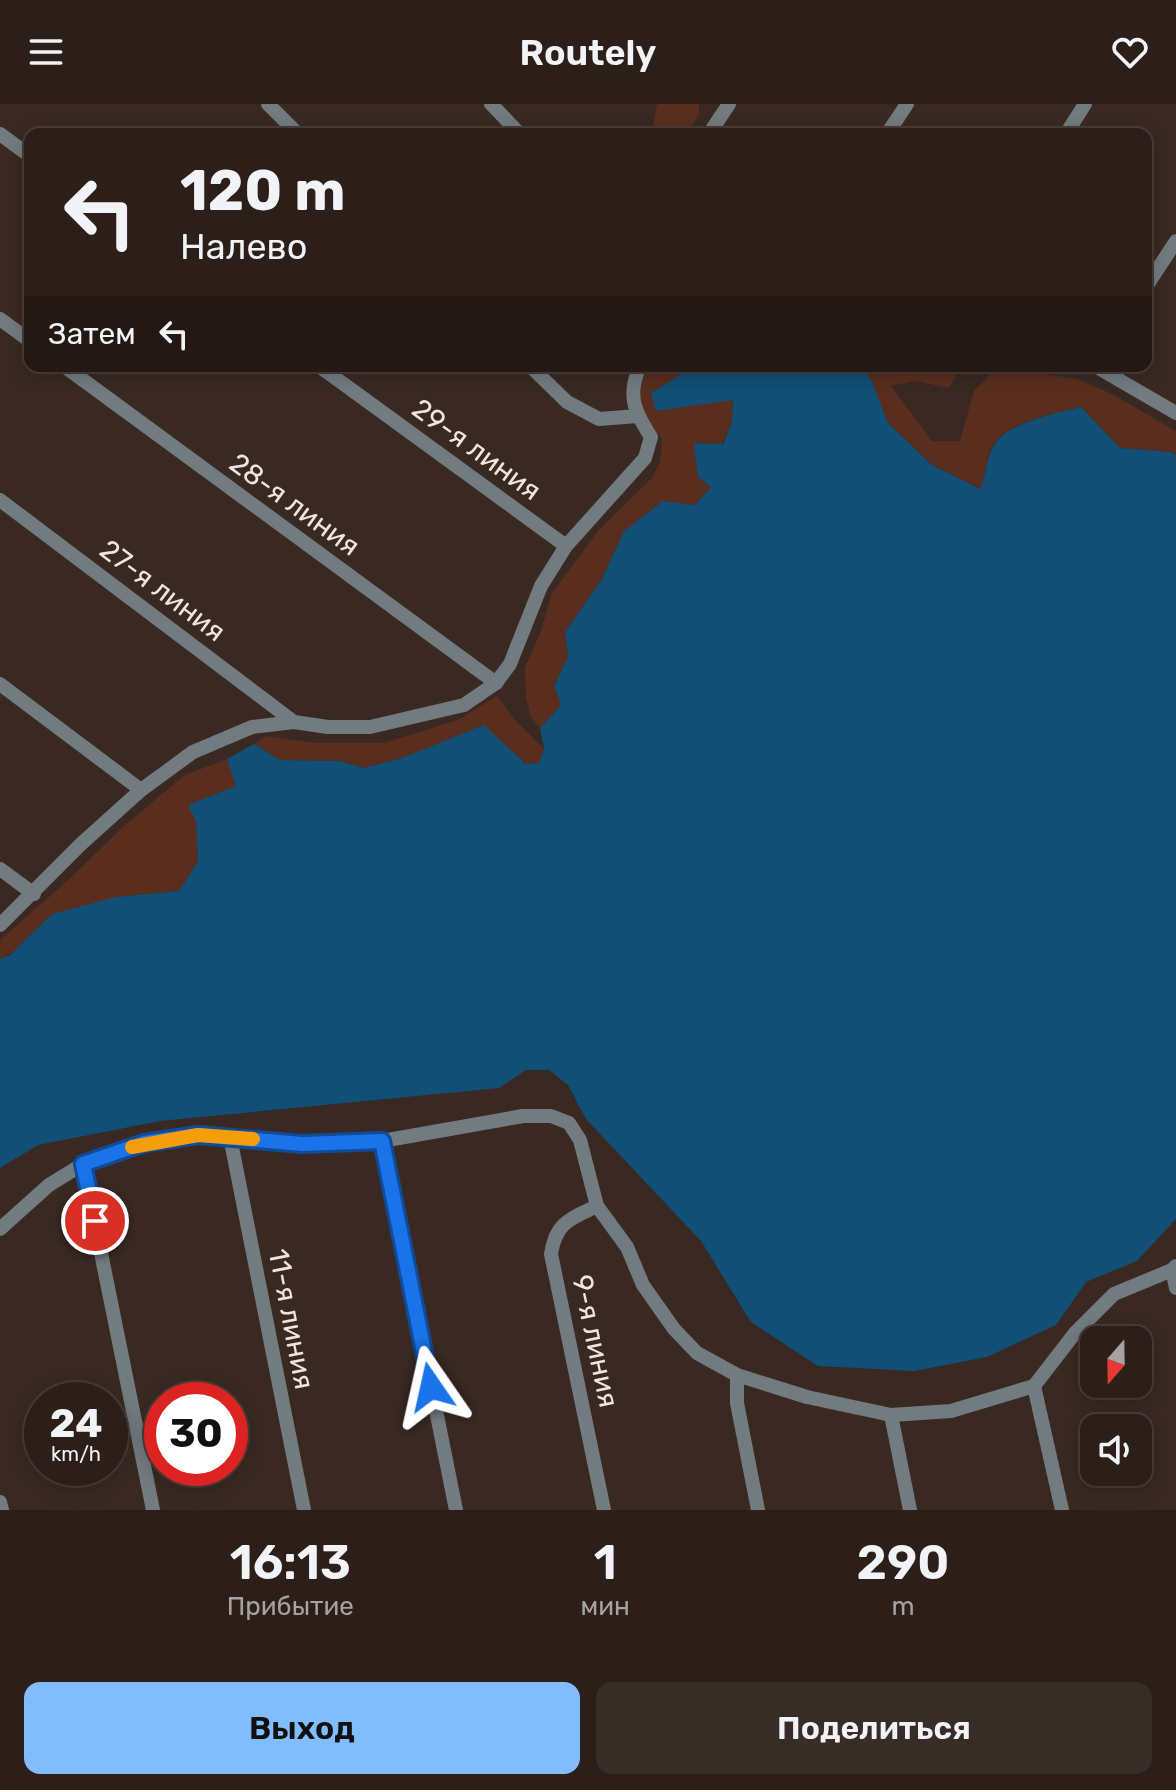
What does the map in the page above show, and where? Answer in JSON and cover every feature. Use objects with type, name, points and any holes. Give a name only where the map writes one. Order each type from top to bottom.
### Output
[{"type":"street","points":[[268,104],[292,128]]},
{"type":"street","points":[[491,104],[514,128]]},
{"type":"street","points":[[713,128],[729,104]]},
{"type":"street","points":[[891,128],[907,104]]},
{"type":"street","points":[[1070,128],[1085,104]]},
{"type":"street","points":[[0,134],[24,152]]},
{"type":"street","points":[[1152,278],[1176,241]]},
{"type":"street","points":[[0,319],[24,337]]},
{"type":"street","name":"28-я линия","points":[[72,372],[496,683]]},
{"type":"street","name":"29-я линия","points":[[327,372],[566,546]]},
{"type":"street","points":[[536,372],[567,402],[599,419],[638,416]]},
{"type":"street","points":[[0,925],[81,844],[141,790],[193,752],[252,727],[294,722],[328,727],[370,727],[464,705],[496,683],[510,664],[541,586],[566,546],[645,458],[651,437],[638,416],[632,384],[637,372]]},
{"type":"street","points":[[1105,372],[1176,413]]},
{"type":"street","name":"27-я линия","points":[[0,500],[294,722]]},
{"type":"street","points":[[0,684],[141,790]]},
{"type":"street","points":[[0,869],[34,894]]},
{"type":"street","points":[[0,1229],[49,1185],[83,1164],[144,1143],[198,1135],[302,1144],[382,1141],[523,1116],[551,1116],[569,1123],[580,1140],[597,1206],[627,1247],[643,1285],[674,1329],[697,1353],[737,1375],[807,1397],[891,1415],[951,1411],[1034,1386],[1075,1333],[1114,1294],[1175,1270],[1176,1288]]},
{"type":"street","name":"11-я линия","points":[[230,1137],[304,1510]]},
{"type":"street","points":[[382,1141],[456,1510]]},
{"type":"street","points":[[83,1164],[153,1510]]},
{"type":"street","name":"9-я линия","points":[[597,1206],[566,1220],[554,1237],[551,1254],[604,1510]]},
{"type":"street","points":[[737,1375],[737,1403],[758,1510]]},
{"type":"street","points":[[1034,1386],[1062,1510]]},
{"type":"street","points":[[891,1415],[910,1510]]},
{"type":"street","points":[[0,1502],[2,1510]]},
{"type":"shaded area","points":[[657,104],[699,104],[699,114],[691,128],[653,128]]},
{"type":"shaded area","points":[[646,372],[685,372],[651,393],[657,411],[733,399],[732,423],[722,444],[694,443],[711,487],[695,505],[663,501],[624,531],[602,579],[565,632],[568,657],[554,686],[561,705],[540,728],[530,715],[525,668],[541,631],[552,593],[598,531],[652,478],[660,462],[662,439],[642,404]]},
{"type":"shaded area","points":[[864,372],[958,372],[949,388],[914,381],[891,386],[932,441],[960,441],[974,391],[993,372],[1031,372],[1077,379],[1110,393],[1176,431],[1176,455],[1120,448],[1081,407],[1021,424],[1001,437],[989,455],[982,489],[932,465],[888,423],[871,379]]},
{"type":"shaded area","points":[[497,696],[515,720],[544,749],[539,763],[527,764],[517,756],[401,758],[364,768],[340,761],[280,760],[254,744],[267,736],[315,743],[384,743],[458,720]]},
{"type":"shaded area","points":[[227,759],[237,786],[219,794],[196,821],[198,861],[179,891],[116,897],[0,959],[0,940],[124,826],[185,775]]},
{"type":"water","points":[[685,372],[864,372],[871,379],[888,423],[932,465],[981,489],[991,451],[1005,433],[1030,421],[1081,407],[1120,448],[1176,455],[1176,1219],[1137,1261],[1086,1282],[1056,1325],[987,1357],[914,1371],[818,1366],[751,1322],[701,1241],[586,1119],[568,1085],[549,1070],[526,1070],[499,1088],[160,1121],[38,1145],[0,1168],[0,959],[10,955],[52,914],[116,897],[179,891],[198,861],[196,821],[188,805],[236,786],[227,759],[254,744],[280,760],[340,761],[364,768],[402,758],[484,725],[526,764],[539,763],[544,749],[540,728],[561,705],[554,686],[568,657],[565,632],[602,579],[624,531],[663,501],[695,505],[711,487],[698,477],[694,443],[723,444],[732,423],[733,400],[656,411],[651,393]]},
{"type":"slow traffic","points":[[132,1147],[198,1135],[253,1139]]},
{"type":"route","points":[[95,1221],[83,1164],[144,1143],[198,1135],[302,1144],[382,1141],[431,1387]]}]
